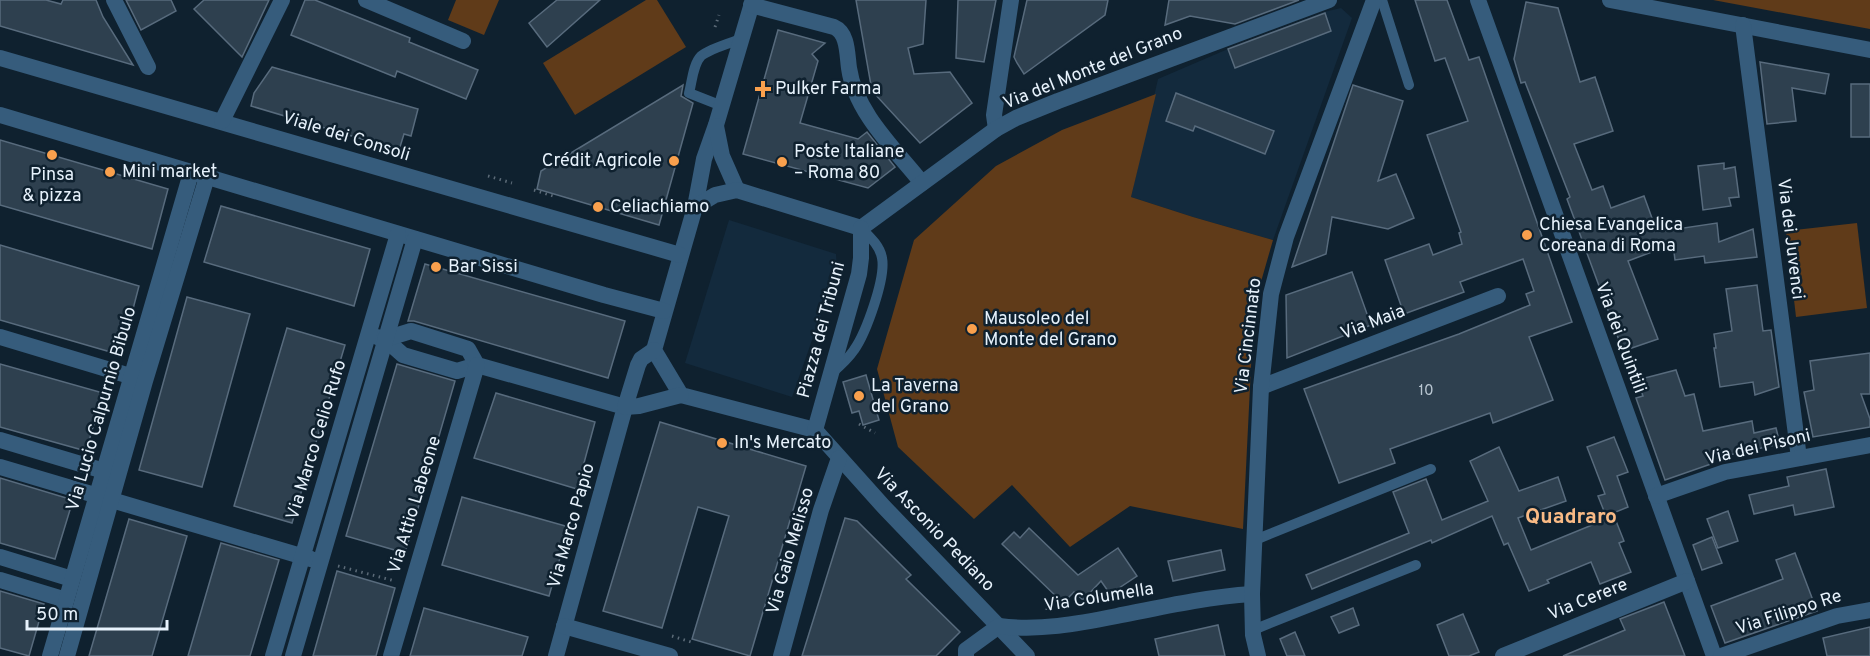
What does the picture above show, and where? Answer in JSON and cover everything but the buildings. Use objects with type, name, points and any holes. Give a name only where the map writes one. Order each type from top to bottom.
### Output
[{"type":"street","points":[[114,0],[148,68]]},
{"type":"street","points":[[222,121],[282,0]]},
{"type":"street","points":[[366,0],[463,42]]},
{"type":"street","points":[[996,129],[994,115],[1011,0]]},
{"type":"street","name":"Via del Monte del Grano","points":[[861,228],[996,129],[1016,118],[1329,0]]},
{"type":"street","name":"Via Cincinnato","points":[[1258,656],[1253,630],[1252,594],[1262,387],[1269,307],[1277,265],[1295,212],[1374,0]]},
{"type":"street","name":"Via dei Quintili","points":[[1478,0],[1714,656]]},
{"type":"street","points":[[1610,0],[1870,50]]},
{"type":"street","points":[[681,395],[654,350],[695,207],[704,159],[752,2],[841,31],[845,39],[851,81],[861,104],[922,183]]},
{"type":"street","name":"Via dei Juvenci","points":[[1743,25],[1799,458]]},
{"type":"street","name":"Viale dei Consoli","points":[[0,58],[680,255]]},
{"type":"street","points":[[0,115],[664,311]]},
{"type":"street","points":[[716,125],[722,156],[737,190]]},
{"type":"street","name":"Via Lucio Calpurnio Bibulo","points":[[67,656],[104,498],[199,175]]},
{"type":"street","points":[[695,207],[715,195],[737,190],[861,228]]},
{"type":"street","name":"Piazza dei Tribuni","points":[[815,430],[859,274],[861,228]]},
{"type":"street","name":"Via Marco Celio Rufo","points":[[293,656],[320,561],[377,337],[398,234]]},
{"type":"street","name":"Via Marco Celio Rufo","points":[[273,656],[302,556],[377,337],[415,239]]},
{"type":"street","name":"Via Maia","points":[[1262,387],[1498,296]]},
{"type":"street","points":[[377,337],[411,331],[468,349],[477,365]]},
{"type":"street","points":[[0,337],[138,379]]},
{"type":"street","points":[[377,337],[403,355],[457,371],[477,365],[625,407],[639,406],[681,395],[815,430]]},
{"type":"street","name":"Via Marco Papio","points":[[556,656],[638,365],[641,359],[654,350]]},
{"type":"street","name":"Via Attio Labeone","points":[[391,656],[477,365]]},
{"type":"street","name":"Via Lucio Calpurnio Bibulo","points":[[50,656],[72,579],[104,498],[104,471],[138,379]]},
{"type":"street","name":"Via Asconio Pediano","points":[[815,430],[1027,656]]},
{"type":"street","points":[[0,440],[104,471]]},
{"type":"street","name":"Via dei Pisoni","points":[[1656,496],[1725,472],[1870,445]]},
{"type":"street","name":"Via Gaio Melisso","points":[[781,656],[821,510],[839,458]]},
{"type":"street","points":[[0,467],[320,561]]},
{"type":"street","points":[[0,557],[72,579]]},
{"type":"street","points":[[0,580],[66,600]]},
{"type":"street","name":"Via Cerere","points":[[1503,656],[1687,581]]},
{"type":"street","name":"Via Columella","points":[[999,626],[1033,628],[1064,626],[1220,596],[1252,594]]},
{"type":"street","name":"Via Filippo Re","points":[[1720,656],[1837,616],[1870,610]]},
{"type":"street","points":[[564,626],[670,656]]},
{"type":"street","points":[[966,656],[966,650],[999,626]]},
{"type":"lane","points":[[1382,0],[1409,85]]},
{"type":"lane","points":[[722,106],[689,93],[697,63],[708,52],[741,39]]},
{"type":"lane","points":[[1255,540],[1431,469]]},
{"type":"lane","points":[[1253,630],[1416,565]]},
{"type":"path","points":[[716,27],[719,15]]},
{"type":"path","points":[[488,176],[512,183]]},
{"type":"path","points":[[534,190],[553,196]]},
{"type":"path","points":[[860,424],[876,433]]},
{"type":"path","points":[[320,561],[411,585]]},
{"type":"path","points":[[672,636],[691,642]]},
{"type":"shaded area","points":[[456,0],[499,0],[484,35],[448,20]]},
{"type":"shaded area","points":[[646,0],[657,0],[686,47],[575,115],[543,63]]},
{"type":"shaded area","points":[[1713,0],[1870,0],[1870,29]]},
{"type":"shaded area","points":[[1341,8],[1352,18],[1273,240],[1131,197],[1158,79],[1228,49],[1324,12]]},
{"type":"shaded area","points":[[1156,94],[1131,197],[1273,240],[1254,306],[1243,529],[1130,506],[1070,547],[1012,485],[974,519],[898,447],[877,369],[914,240],[996,166],[1062,130]]},
{"type":"shaded area","points":[[729,220],[836,254],[837,269],[792,397],[685,363]]},
{"type":"shaded area","points":[[1857,223],[1867,308],[1796,317],[1786,231]]},
{"type":"place","name":"Pulker Farma","points":[[763,89]]},
{"type":"place","name":"Pinsa & pizza","points":[[52,155]]},
{"type":"place","name":"Crédit Agricole","points":[[674,161]]},
{"type":"place","name":"Poste Italiane – Roma 80","points":[[782,162]]},
{"type":"place","name":"Mini market","points":[[110,172]]},
{"type":"place","name":"Celiachiamo","points":[[598,207]]},
{"type":"place","name":"Chiesa Evangelica Coreana di Roma","points":[[1527,235]]},
{"type":"place","name":"Bar Sissi","points":[[436,267]]},
{"type":"place","name":"Mausoleo del Monte del Grano","points":[[972,329]]},
{"type":"place","name":"La Taverna del Grano","points":[[859,396]]},
{"type":"place","name":"In's Mercato","points":[[722,443]]},
{"type":"district","name":"Quadraro","points":[[1571,517]]}]
